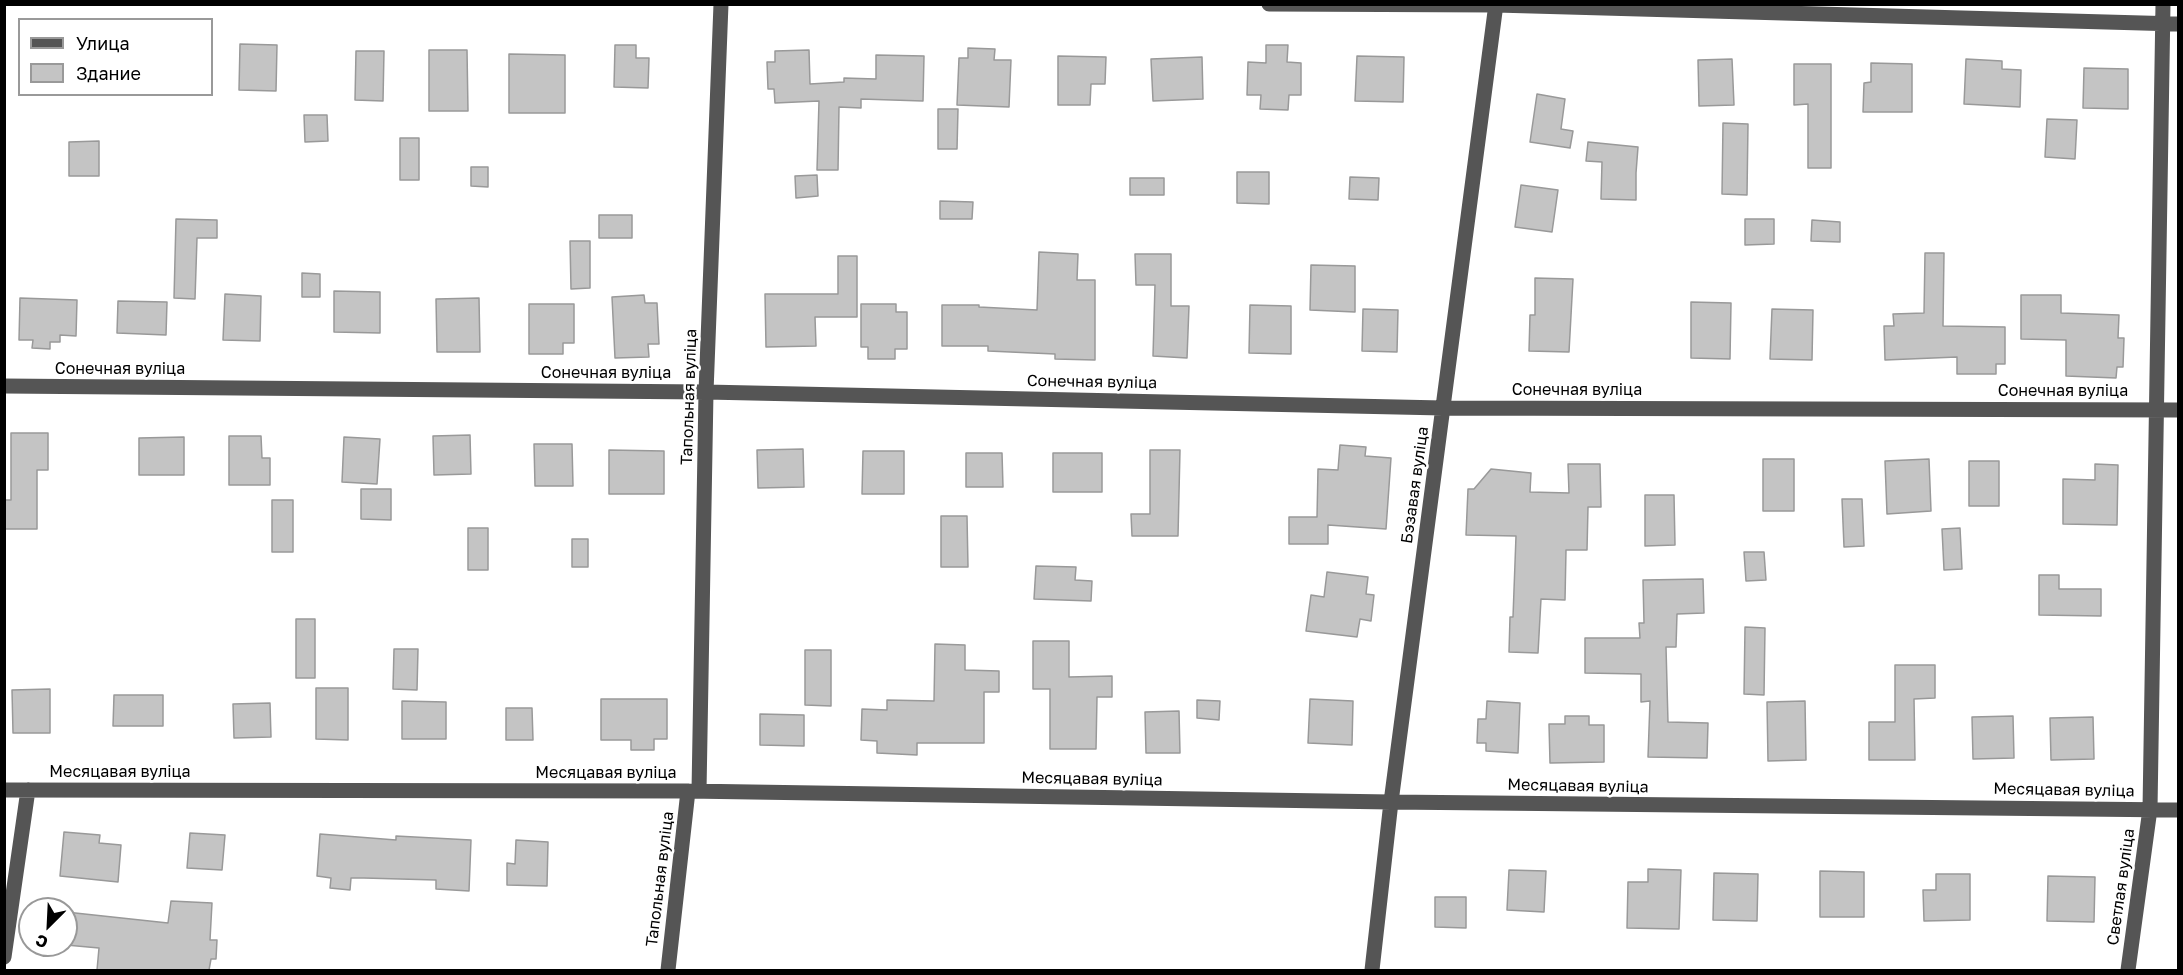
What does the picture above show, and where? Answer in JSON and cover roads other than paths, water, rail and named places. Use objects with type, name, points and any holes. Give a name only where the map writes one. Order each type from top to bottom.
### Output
[{"type":"street","name":"Тапольная вуліца","points":[[668,970],[694,791],[721,4]]},
{"type":"street","points":[[1269,4],[1496,5],[2178,24]]},
{"type":"street","name":"Светлая вуліца","points":[[2128,970],[2150,809],[2163,4]]},
{"type":"street","name":"Бэзавая вуліца","points":[[1372,970],[1391,802],[1496,5]]},
{"type":"street","name":"Сонечная вуліца","points":[[4,386],[706,392],[1443,408],[2178,410]]},
{"type":"street","name":"Месяцавая вуліца","points":[[4,789],[694,791],[1391,802],[2178,810]]},
{"type":"street","points":[[4,957],[28,790]]}]
